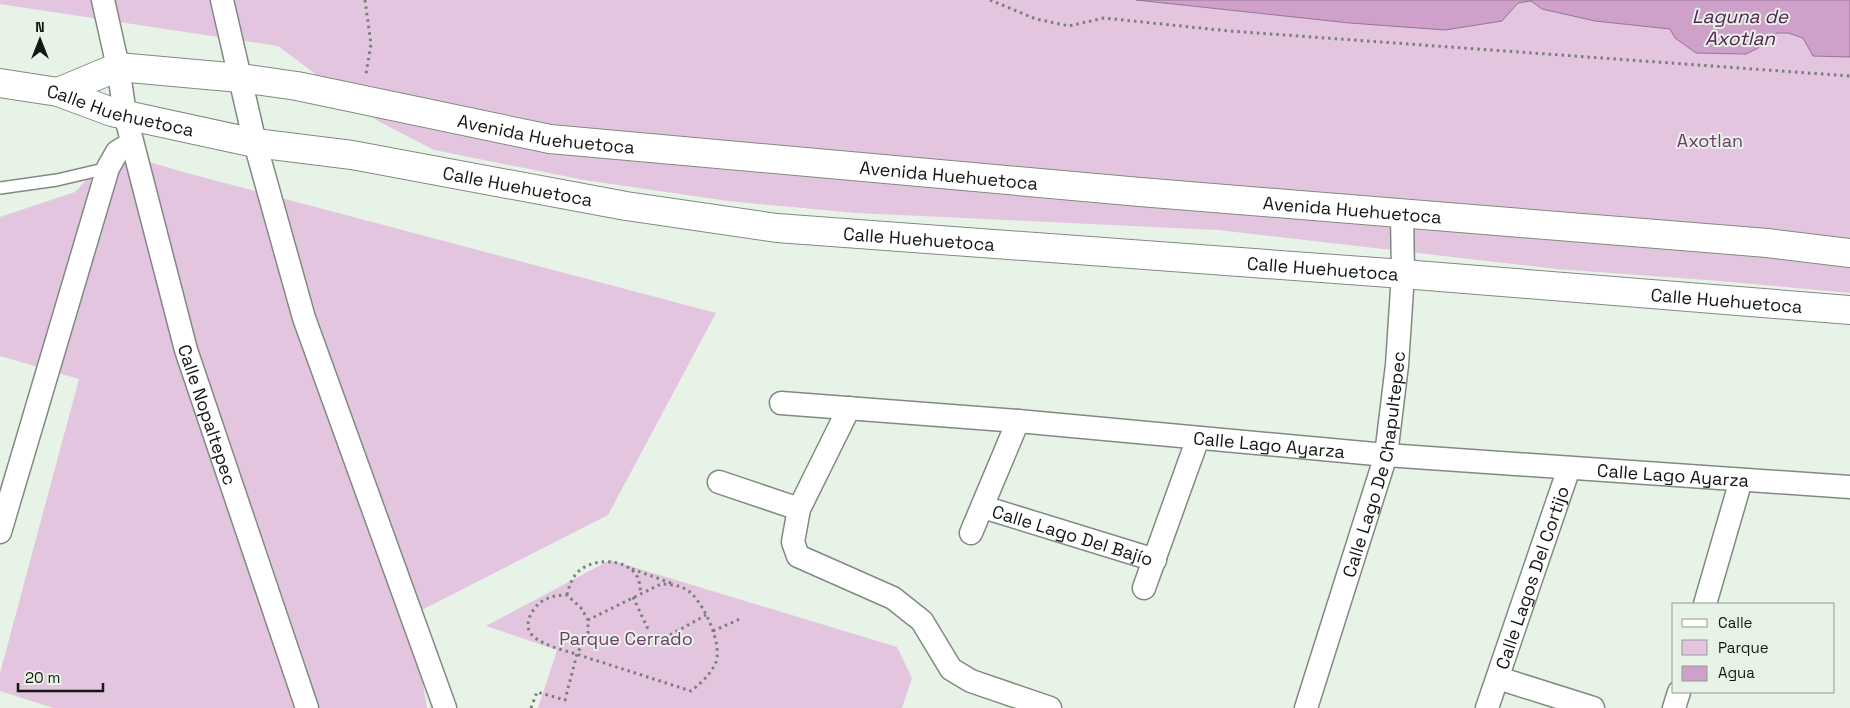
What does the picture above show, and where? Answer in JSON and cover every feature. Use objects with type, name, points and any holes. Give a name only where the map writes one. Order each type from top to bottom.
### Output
[{"type":"main road","name":"Avenida Huehuetoca","points":[[58,92],[118,67],[240,78],[297,86],[550,139],[1140,192],[1758,242],[1850,252]]},
{"type":"main road","name":"Calle Huehuetoca","points":[[0,83],[58,92],[112,112],[255,143],[352,155],[626,206],[777,228],[1403,274],[1850,310]]},
{"type":"street","name":"Calle Nopaltepec","points":[[103,0],[118,67],[125,114],[186,350],[307,708]]},
{"type":"street","points":[[222,0],[255,143],[304,318],[445,708]]},
{"type":"street","points":[[0,532],[108,168],[118,152],[132,143]]},
{"type":"street","name":"Calle Lago De Chapultepec","points":[[1306,708],[1386,455],[1397,365],[1403,274],[1402,214]]},
{"type":"street","name":"Calle Lago Ayarza","points":[[781,403],[1018,421],[1386,455],[1850,487]]},
{"type":"street","points":[[849,408],[799,509],[794,542],[798,556],[893,598],[922,621],[951,669],[971,681],[1050,708]]},
{"type":"street","name":"Calle Lago Del Bajío","points":[[1018,421],[983,506],[1155,560],[1198,438]]},
{"type":"street","name":"Calle Lagos Del Cortijo","points":[[1569,468],[1498,678],[1593,708]]},
{"type":"street","points":[[1705,603],[1742,480]]},
{"type":"street","points":[[719,482],[799,509]]},
{"type":"street","points":[[971,533],[983,506]]},
{"type":"street","points":[[1144,588],[1155,560]]},
{"type":"street","points":[[1487,708],[1498,678]]},
{"type":"street","points":[[1674,708],[1679,693]]},
{"type":"lane","points":[[0,188],[57,180],[108,168]]},
{"type":"path","points":[[990,0],[1036,19],[1069,26],[1104,18],[1229,32],[1850,76]]},
{"type":"path","points":[[531,708],[537,692],[565,700],[577,654],[588,633],[588,620],[581,608],[567,596],[554,596],[541,602],[530,612],[528,624],[530,633],[539,641],[577,654],[691,691],[706,678],[716,661],[718,644],[706,615],[692,594],[674,584],[616,564],[600,562],[589,564],[577,572],[570,584],[567,596]]},
{"type":"path","points":[[631,569],[639,579],[640,594]]},
{"type":"path","points":[[588,620],[661,584],[674,584]]},
{"type":"path","points":[[633,597],[648,629]]},
{"type":"path","points":[[670,635],[706,615]]},
{"type":"path","points":[[713,631],[740,619]]},
{"type":"green space","name":"Axotlan","points":[[0,0],[1850,0],[1850,293],[1557,269],[1218,230],[856,213],[728,201],[584,180],[434,150],[378,121],[278,46],[0,4]]},
{"type":"green space","points":[[113,151],[183,172],[716,313],[608,515],[412,615],[427,708],[53,708],[0,691],[0,673],[79,379],[0,356],[0,217],[75,192]]},
{"type":"green space","name":"Parque Cerrado","points":[[610,560],[897,647],[912,678],[902,708],[538,708],[557,650],[486,626]]},
{"type":"water","name":"Laguna de Axotlan","points":[[1136,0],[1850,0],[1850,57],[1813,56],[1803,38],[1788,33],[1777,33],[1758,48],[1746,54],[1696,53],[1675,38],[1670,29],[1595,21],[1542,9],[1531,1],[1518,3],[1502,21],[1445,30],[1350,23]]}]
